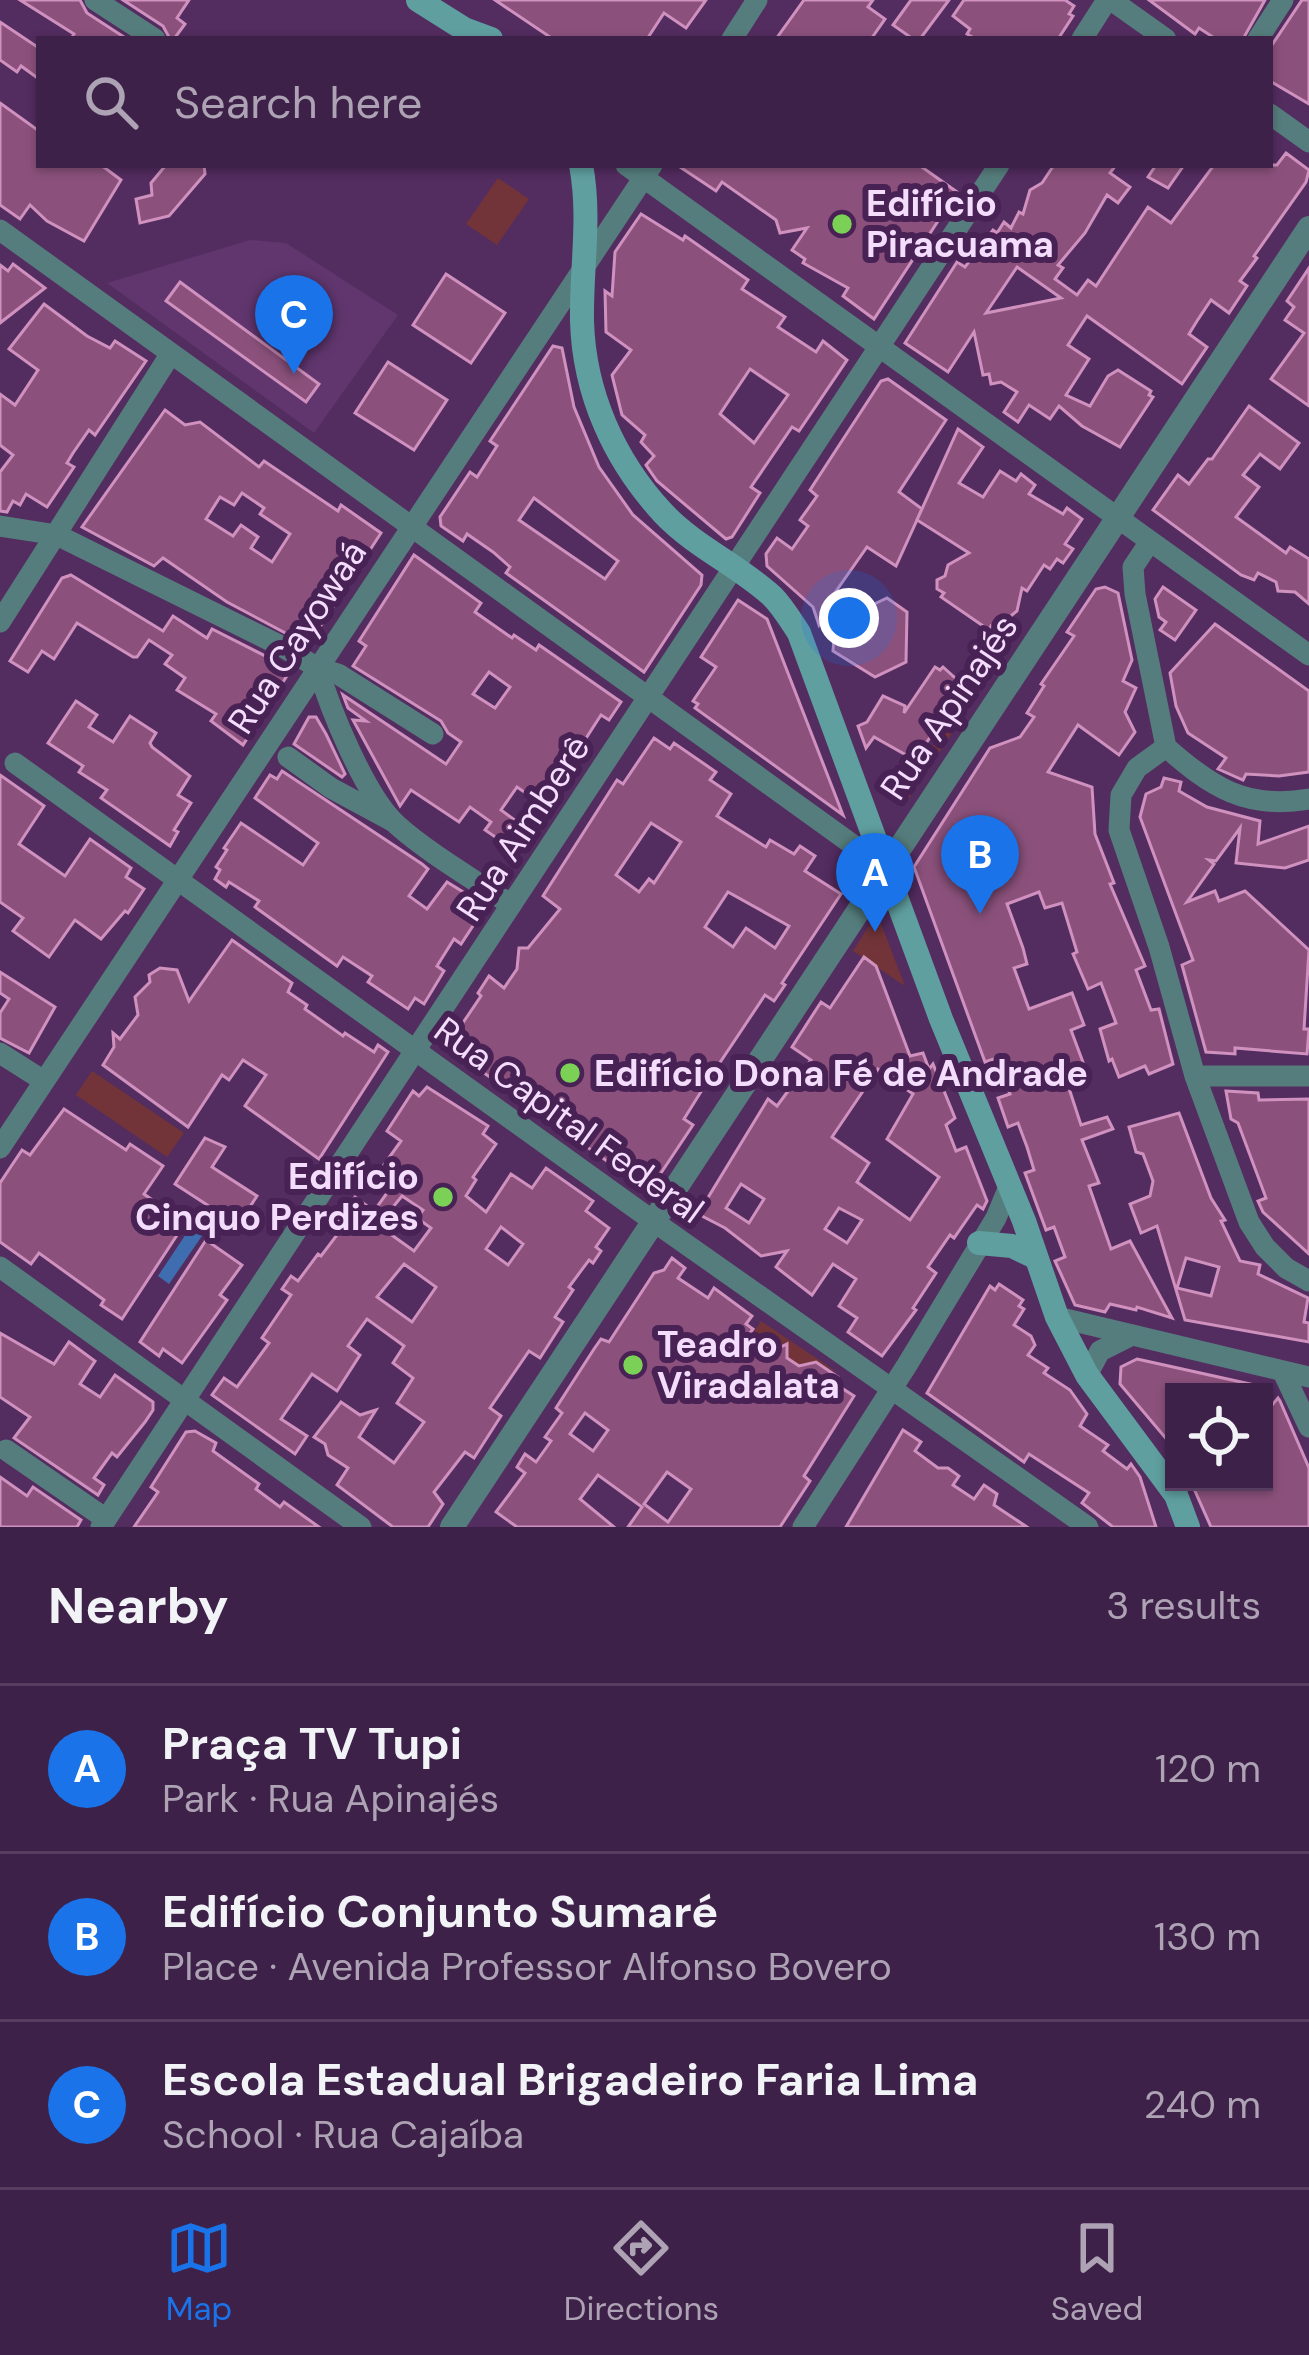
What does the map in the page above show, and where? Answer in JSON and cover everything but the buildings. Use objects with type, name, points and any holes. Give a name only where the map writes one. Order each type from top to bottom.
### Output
[{"type":"main road","points":[[418,0],[464,29],[485,36]]},
{"type":"main road","points":[[447,0],[487,36]]},
{"type":"main road","points":[[581,168],[586,208],[585,360],[605,425],[635,480],[679,530],[773,597],[799,634],[1057,1317],[1087,1375],[1176,1495],[1188,1526]]},
{"type":"main road","points":[[979,1243],[1012,1246],[1035,1257]]},
{"type":"street","points":[[95,0],[150,36]]},
{"type":"street","points":[[734,36],[757,0]]},
{"type":"street","points":[[1084,36],[1109,0],[1162,36]]},
{"type":"street","points":[[1260,36],[1283,0]]},
{"type":"street","points":[[1273,116],[1309,142]]},
{"type":"street","name":"Rua Aimberê","points":[[104,1523],[997,168]]},
{"type":"street","points":[[641,169],[879,349],[1309,656]]},
{"type":"street","name":"Rua Cayowaá","points":[[0,1148],[584,264],[641,169]]},
{"type":"street","name":"Rua Apinajés","points":[[452,1527],[1309,228]]},
{"type":"street","points":[[0,230],[885,868]]},
{"type":"street","points":[[0,622],[170,355]]},
{"type":"street","points":[[0,526],[57,535],[338,674],[433,734]]},
{"type":"street","points":[[1149,543],[1133,567],[1135,594],[1166,747],[1228,794],[1270,801],[1309,799]]},
{"type":"street","points":[[318,668],[361,771],[394,823]]},
{"type":"street","points":[[1166,747],[1147,757],[1121,795],[1118,830],[1153,928],[1195,1076],[1249,1222],[1275,1258],[1309,1281]]},
{"type":"street","points":[[288,757],[512,905]]},
{"type":"street","name":"Rua Capital Federal","points":[[15,763],[1088,1527]]},
{"type":"street","points":[[820,821],[863,804]]},
{"type":"street","points":[[0,1053],[44,1081]]},
{"type":"street","points":[[1195,1076],[1309,1076]]},
{"type":"street","points":[[803,1527],[996,1218],[1008,1189]]},
{"type":"street","points":[[0,1267],[361,1527]]},
{"type":"street","points":[[1057,1317],[1309,1377]]},
{"type":"street","points":[[1087,1375],[1108,1344],[1132,1335]]},
{"type":"street","points":[[1283,1372],[1309,1427]]},
{"type":"street","points":[[6,1450],[104,1523]]},
{"type":"shaded area","points":[[498,178],[529,199],[497,245],[466,224]]},
{"type":"shaded area","points":[[250,240],[286,243],[398,315],[314,433],[107,283]]},
{"type":"shaded area","points":[[998,646],[1006,651],[907,801],[900,796]]},
{"type":"shaded area","points":[[877,913],[905,986],[853,951]]},
{"type":"shaded area","points":[[92,1071],[184,1133],[167,1157],[76,1095]]},
{"type":"shaded area","points":[[761,1321],[840,1374],[816,1362],[794,1367],[785,1357],[787,1347],[775,1350],[752,1335]]},
{"type":"water","points":[[196,1219],[208,1227],[169,1284],[158,1276]]},
{"type":"place","name":"Edifício Piracuama","points":[[842,224]]},
{"type":"place","name":"Escola Estadual Brigadeiro Faria Lima","points":[[294,374]]},
{"type":"place","name":"Edifício Conjunto Sumaré","points":[[980,914]]},
{"type":"place","name":"Praça TV Tupi","points":[[875,932]]},
{"type":"place","name":"Edifício Dona Fé de Andrade","points":[[570,1073]]},
{"type":"place","name":"Edifício Cinquo Perdizes","points":[[443,1197]]},
{"type":"place","name":"Teadro Viradalata","points":[[633,1365]]}]
